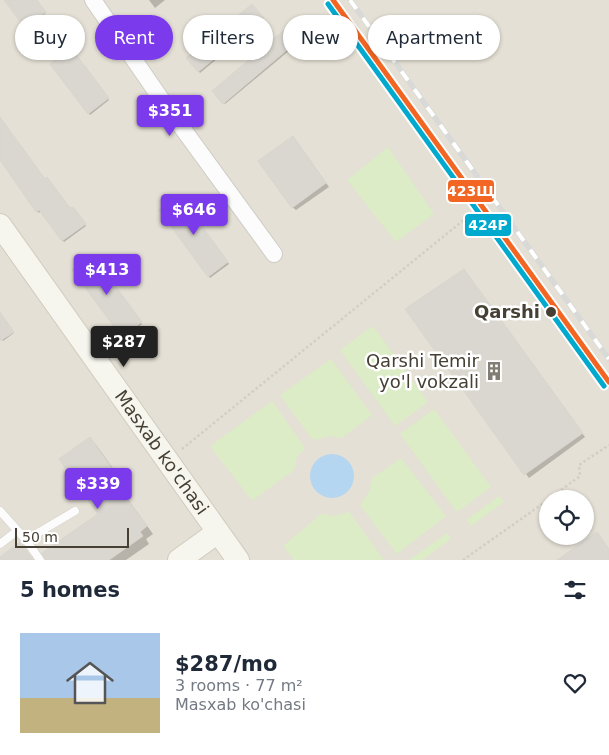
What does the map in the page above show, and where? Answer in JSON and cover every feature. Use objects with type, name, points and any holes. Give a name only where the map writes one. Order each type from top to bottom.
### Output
[{"type":"main road","name":"Masxab ko'chasi","points":[[0,225],[238,560]]},
{"type":"main road","points":[[179,560],[218,532]]},
{"type":"street","points":[[93,0],[159,96],[274,254]]},
{"type":"lane","points":[[0,511],[26,540],[40,560]]},
{"type":"lane","points":[[26,540],[75,511]]},
{"type":"lane","points":[[0,544],[18,531]]},
{"type":"path","points":[[167,461],[465,219]]},
{"type":"path","points":[[562,490],[580,476],[579,465],[609,445]]},
{"type":"path","points":[[463,560],[539,507]]},
{"type":"shaded area","points":[[0,0],[609,0],[609,560],[0,560]]},
{"type":"green space","points":[[388,147],[434,214],[396,242],[347,180]]},
{"type":"green space","points":[[373,326],[428,402],[395,426],[340,350]]},
{"type":"green space","points":[[331,359],[372,415],[342,438],[330,436],[313,440],[280,395]]},
{"type":"green space","points":[[272,401],[305,448],[297,457],[294,470],[252,501],[210,446]]},
{"type":"green space","points":[[434,409],[491,487],[457,512],[400,434]]},
{"type":"green space","points":[[401,458],[446,516],[397,554],[360,505],[369,492],[372,478]]},
{"type":"green space","points":[[499,496],[504,502],[471,526],[466,520]]},
{"type":"green space","points":[[349,512],[384,560],[294,560],[283,546],[321,514],[334,516]]},
{"type":"green space","points":[[447,533],[451,539],[422,560],[409,560]]},
{"type":"water","points":[[328,454],[336,454],[348,460],[354,476],[348,492],[336,498],[328,498],[316,492],[310,480],[310,472],[316,460]]},
{"type":"building","points":[[4,0],[37,0],[46,12],[42,15],[15,15]]},
{"type":"building","points":[[252,4],[261,15],[239,15]]},
{"type":"building","points":[[283,31],[283,53],[223,104],[212,91],[249,60],[273,60],[273,39]]},
{"type":"building","points":[[55,60],[80,60],[109,98],[88,114],[50,64]]},
{"type":"building","points":[[188,60],[213,60],[198,72]]},
{"type":"building","points":[[0,117],[45,179],[47,177],[70,208],[73,207],[86,224],[62,241],[39,210],[36,212],[0,160]]},
{"type":"building","points":[[293,136],[326,183],[292,208],[258,161]]},
{"type":"building","points":[[179,195],[228,262],[208,277],[159,210]]},
{"type":"building","points":[[92,255],[142,322],[122,337],[72,270]]},
{"type":"building","name":"Qarshi Temir yo'l vokzali","points":[[464,269],[583,433],[524,475],[405,309]]},
{"type":"building","points":[[0,312],[14,332],[0,341]]},
{"type":"building","points":[[90,437],[123,484],[118,487],[147,526],[140,532],[143,536],[109,560],[46,560],[42,553],[98,514],[59,459]]},
{"type":"building","points":[[597,532],[609,549],[609,560],[557,560],[578,545],[594,545],[594,534]]},
{"type":"building","points":[[20,542],[33,560],[0,560],[0,557]]},
{"type":"railway","points":[[332,0],[337,5]]},
{"type":"railway","points":[[350,0],[609,359]]},
{"type":"transit line","name":"423Щ","points":[[333,0],[609,382]]},
{"type":"transit line","name":"424Р","points":[[328,4],[604,386]]},
{"type":"place","name":"Qarshi","points":[[551,312]]},
{"type":"place","name":"Qarshi Temir yo'l vokzali","points":[[494,371]]}]
